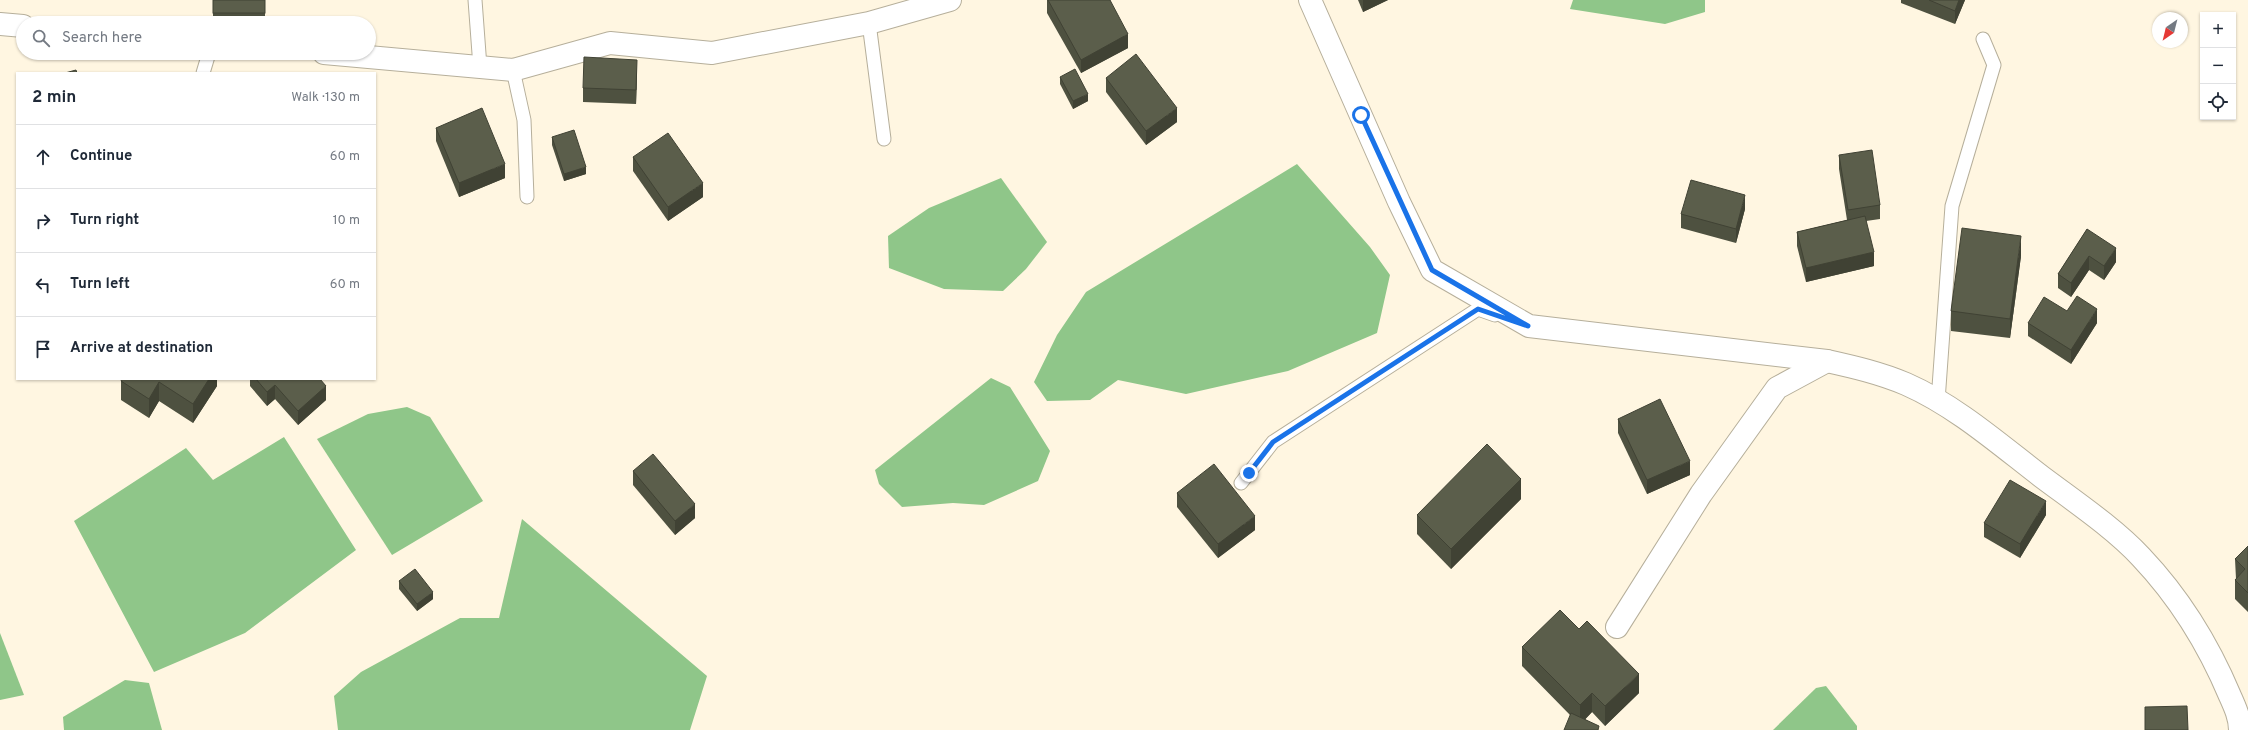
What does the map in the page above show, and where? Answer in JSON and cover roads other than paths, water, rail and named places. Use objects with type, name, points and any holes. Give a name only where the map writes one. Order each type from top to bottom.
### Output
[{"type":"street","points":[[376,58],[513,70],[610,44],[712,53],[869,23],[950,0]]},
{"type":"street","points":[[1310,0],[1399,202],[1432,270],[1528,326],[1827,361],[1868,370],[1905,384],[1938,400],[2090,513],[2139,555],[2171,594],[2198,633],[2220,672],[2240,720],[2240,730]]},
{"type":"street","points":[[0,24],[16,25]]},
{"type":"street","points":[[1616,627],[1701,494],[1777,388],[1827,361]]},
{"type":"lane","points":[[474,0],[480,67]]},
{"type":"lane","points":[[869,23],[884,139]]},
{"type":"lane","points":[[1938,400],[1952,206],[1994,65],[1983,39]]},
{"type":"lane","points":[[203,72],[207,60]]},
{"type":"lane","points":[[513,70],[524,120],[527,197]]},
{"type":"lane","points":[[1241,483],[1273,442],[1478,309],[1528,326]]}]
